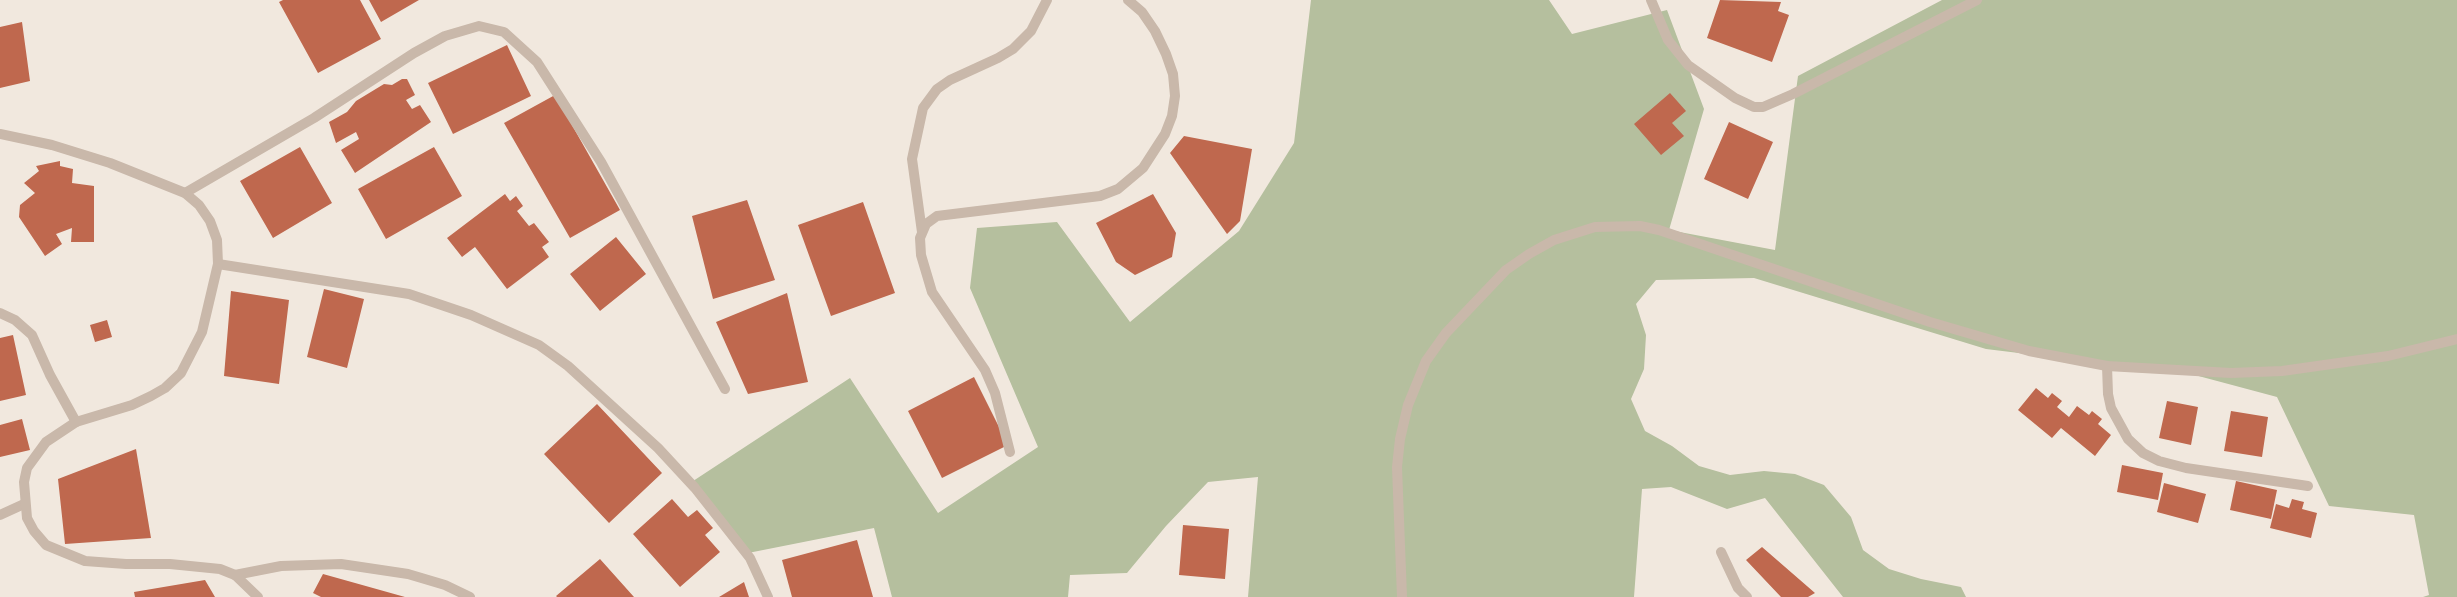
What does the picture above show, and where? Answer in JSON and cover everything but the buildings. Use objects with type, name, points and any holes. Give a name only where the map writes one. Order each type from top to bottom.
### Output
[{"type":"street","points":[[922,232],[912,159],[923,108],[937,89],[950,80],[998,58],[1012,49],[1031,31],[1047,0]]},
{"type":"street","points":[[1010,452],[995,393],[985,370],[932,292],[921,256],[920,238],[922,232],[931,219],[944,214],[981,212],[1100,196],[1118,189],[1143,168],[1165,134],[1172,116],[1175,96],[1174,82],[1166,54],[1155,31],[1142,12],[1128,0]]},
{"type":"street","points":[[1651,0],[1668,40],[1688,65],[1747,105],[1763,107],[1825,79],[1978,0]]},
{"type":"street","points":[[185,193],[314,118],[414,53],[445,36],[479,26],[504,32],[538,62],[597,156],[725,389]]},
{"type":"street","points":[[0,134],[52,145],[110,163],[185,193],[199,205],[210,221],[217,240],[218,264],[202,332],[182,373],[165,388],[132,405],[76,422],[46,442],[27,468],[24,504],[27,518],[34,531],[46,545],[85,561],[194,566],[220,569],[235,575],[258,597]]},
{"type":"street","points":[[1402,597],[1397,467],[1403,426],[1416,382],[1426,361],[1446,333],[1506,270],[1529,254],[1554,240],[1577,232],[1616,225],[1640,226],[1659,230],[1930,322],[2029,351],[2107,366],[2231,373],[2282,371],[2388,356],[2457,339]]},
{"type":"street","points":[[218,264],[409,294],[472,315],[539,345],[568,366],[658,448],[695,488],[750,558],[768,597]]},
{"type":"street","points":[[0,313],[15,320],[32,335],[50,375],[76,422]]},
{"type":"street","points":[[2107,366],[2108,394],[2111,408],[2128,439],[2143,453],[2159,461],[2186,468],[2308,486]]},
{"type":"street","points":[[0,515],[24,504]]},
{"type":"street","points":[[1721,552],[1738,588],[1747,597]]},
{"type":"street","points":[[235,575],[281,566],[340,564],[408,574],[445,585],[470,597]]},
{"type":"green space","points":[[1311,0],[1549,0],[1572,34],[1667,10],[1704,109],[1669,230],[1775,250],[1798,76],[1942,0],[2457,0],[2457,597],[2423,597],[2429,595],[2414,515],[2329,506],[2277,397],[2191,374],[1986,349],[1754,278],[1656,280],[1636,304],[1646,335],[1644,369],[1631,399],[1645,431],[1672,446],[1699,466],[1730,475],[1764,471],[1795,474],[1824,485],[1851,517],[1863,550],[1889,569],[1921,579],[1961,587],[1966,597],[1843,597],[1765,498],[1727,509],[1671,487],[1642,489],[1634,597],[1248,597],[1258,477],[1208,482],[1166,526],[1127,573],[1070,575],[1068,597],[892,597],[874,528],[743,554],[687,485],[850,378],[938,513],[1038,447],[970,288],[977,228],[1057,222],[1130,322],[1239,231],[1294,143]]}]
